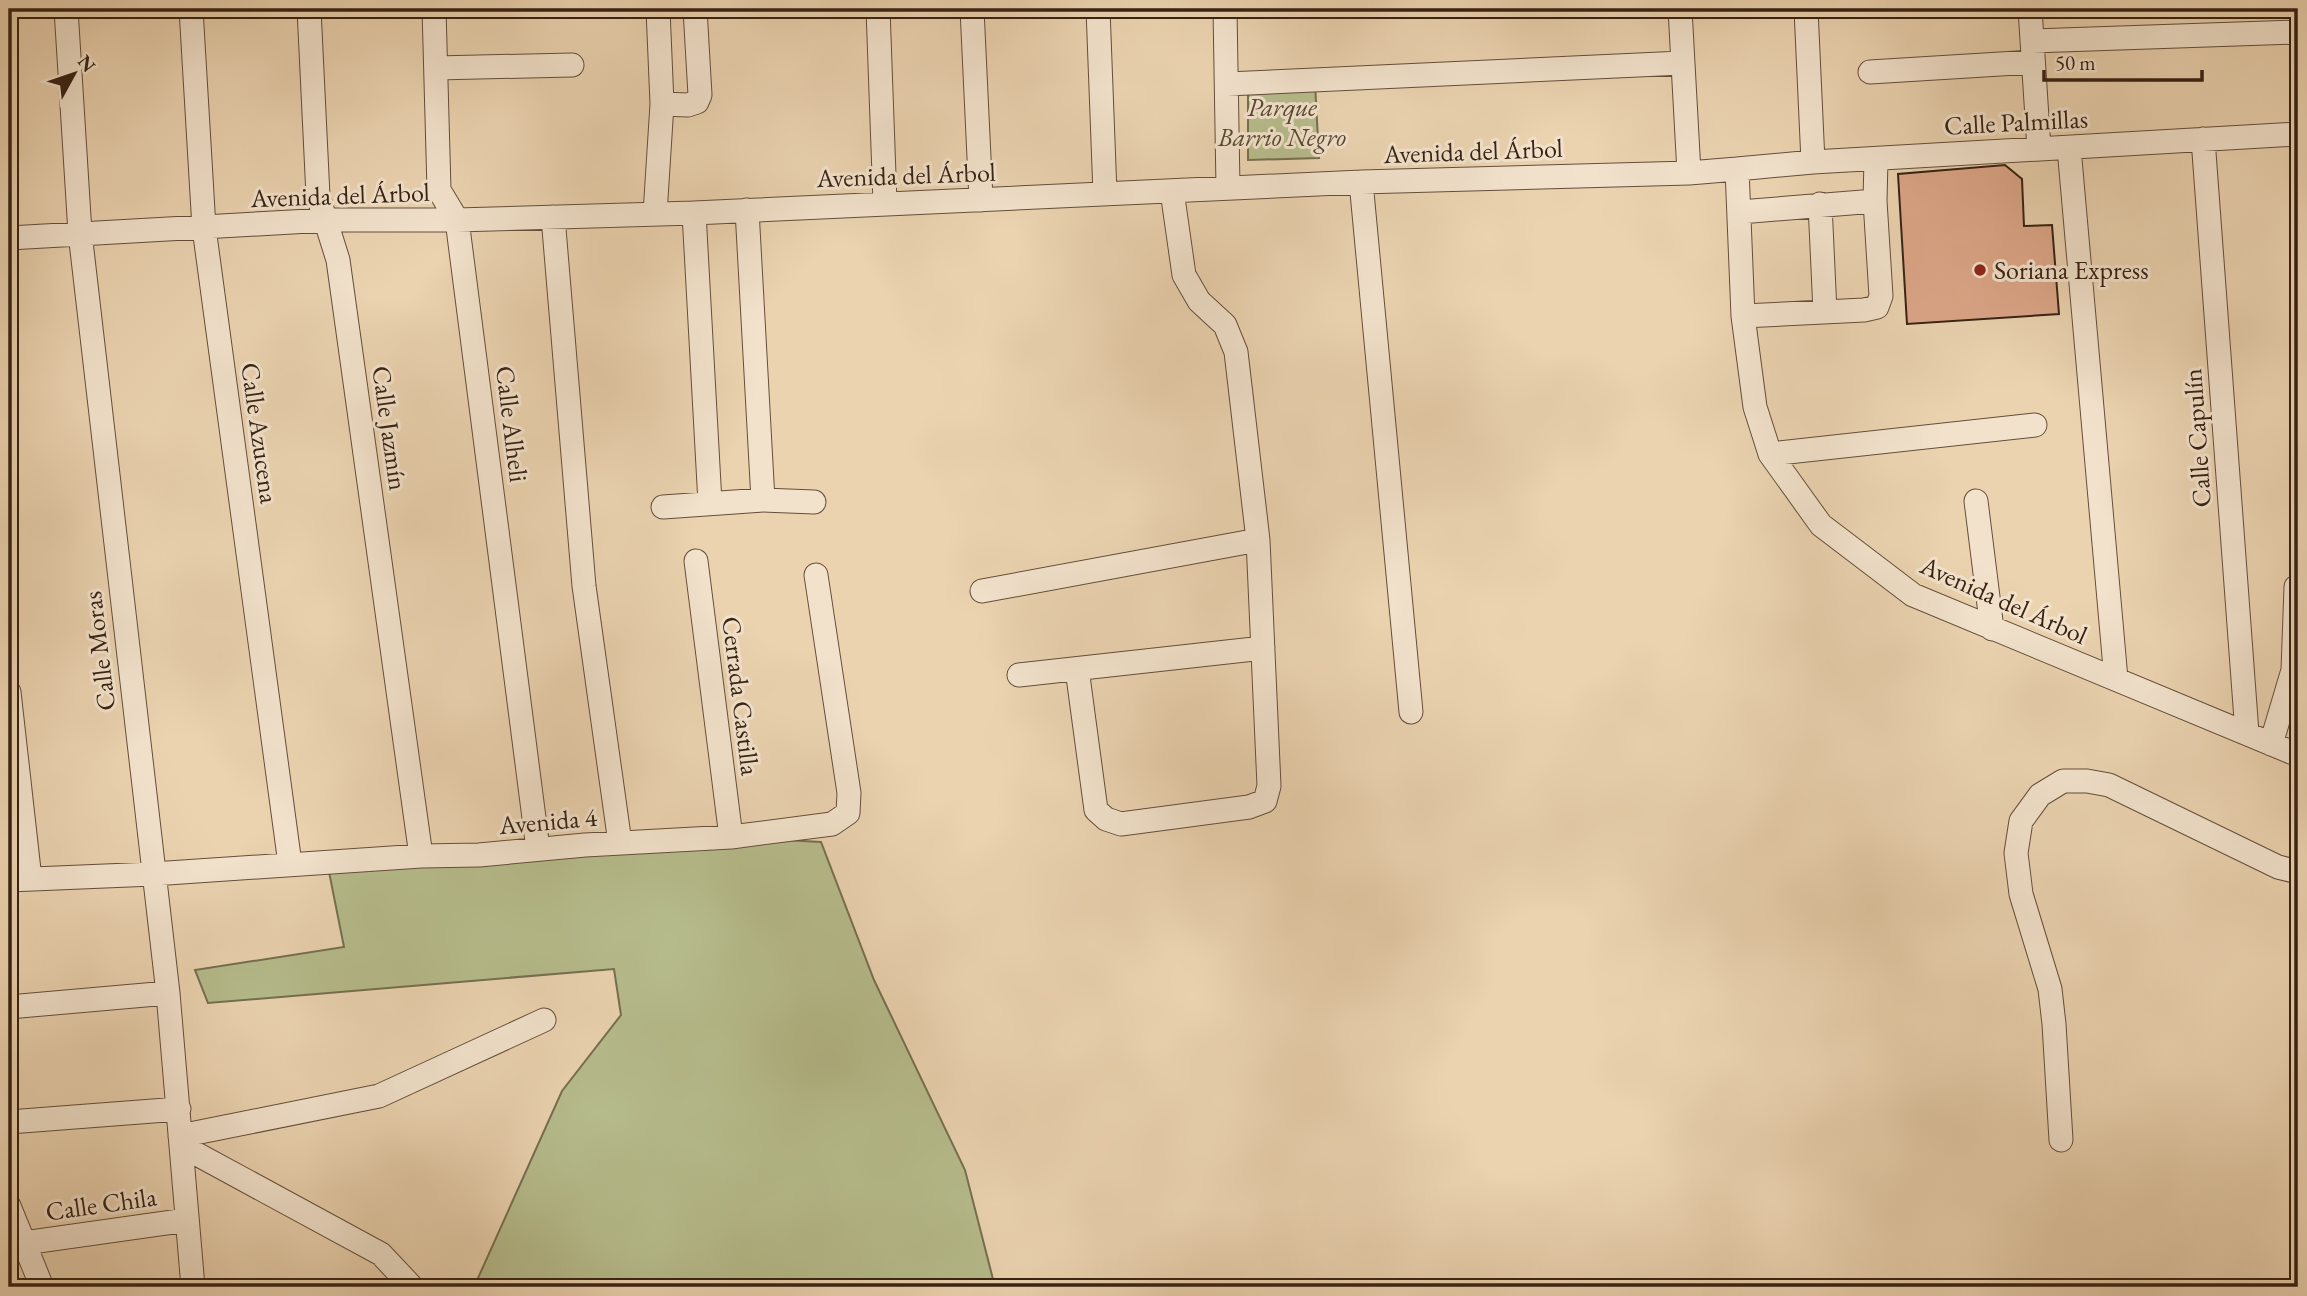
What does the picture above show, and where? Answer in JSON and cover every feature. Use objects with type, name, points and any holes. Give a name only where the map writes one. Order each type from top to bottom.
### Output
[{"type":"street","name":"Calle Moras","points":[[66,9],[80,233],[168,993],[193,1287]]},
{"type":"street","name":"Calle Azucena","points":[[191,9],[204,228],[290,864]]},
{"type":"street","name":"Calle Jazmín","points":[[309,9],[318,196],[338,260],[421,856]]},
{"type":"street","name":"Calle Alheli","points":[[434,9],[439,190],[457,220],[538,849]]},
{"type":"street","points":[[655,214],[662,104],[658,9]]},
{"type":"street","points":[[662,104],[697,102],[700,95],[695,9]]},
{"type":"street","points":[[878,9],[885,203]]},
{"type":"street","points":[[972,9],[981,200]]},
{"type":"street","points":[[1098,9],[1105,194]]},
{"type":"street","points":[[1225,9],[1228,188]]},
{"type":"street","points":[[1680,9],[1689,173]]},
{"type":"street","points":[[1806,9],[1813,162]]},
{"type":"street","points":[[2031,9],[2039,149]]},
{"type":"street","points":[[1870,72],[2032,51],[2298,32]]},
{"type":"street","points":[[1227,84],[1682,63]]},
{"type":"street","points":[[436,68],[572,65]]},
{"type":"street","name":"Calle Palmillas","points":[[1737,169],[1813,162],[2298,134]]},
{"type":"street","name":"Calle Capulín","points":[[2203,139],[2247,733]]},
{"type":"street","points":[[2069,148],[2116,679]]},
{"type":"street","points":[[1743,316],[1864,310],[1877,307],[1881,296],[1875,201],[1876,159]]},
{"type":"street","name":"Avenida del Árbol","points":[[9,238],[327,220],[457,220],[694,213],[1228,188],[1689,173],[1737,169],[1743,316],[1755,407],[1770,454],[1821,525],[1913,595],[2298,755]]},
{"type":"street","points":[[1361,183],[1411,712]]},
{"type":"street","points":[[1077,669],[1096,810],[1106,819],[1121,824],[1249,807],[1265,801],[1269,786],[1258,540],[1236,352],[1225,325],[1199,301],[1184,275],[1172,191]]},
{"type":"street","points":[[1740,212],[1875,201]]},
{"type":"street","points":[[1820,204],[1825,312]]},
{"type":"street","points":[[747,209],[763,500]]},
{"type":"street","points":[[694,213],[710,503]]},
{"type":"street","points":[[553,217],[584,586],[620,843]]},
{"type":"street","points":[[1770,454],[2035,425]]},
{"type":"street","points":[[663,507],[763,500],[814,502]]},
{"type":"street","points":[[1976,502],[1992,629]]},
{"type":"street","points":[[982,591],[1258,540]]},
{"type":"street","name":"Cerrada Castilla","points":[[696,561],[731,838]]},
{"type":"street","name":"Avenida 4","points":[[19,879],[153,874],[731,838],[832,824],[848,813],[849,793],[816,575]]},
{"type":"street","points":[[2271,744],[2293,670],[2296,587]]},
{"type":"street","points":[[1019,675],[1263,648]]},
{"type":"street","points":[[9,692],[19,879]]},
{"type":"street","points":[[2061,1140],[2050,989],[2021,894],[2016,853],[2021,821],[2039,795],[2063,781],[2109,785],[2278,867],[2298,872]]},
{"type":"street","points":[[9,1007],[168,993]]},
{"type":"street","points":[[181,1141],[379,1096],[544,1020]]},
{"type":"street","points":[[9,1122],[179,1109]]},
{"type":"street","points":[[181,1141],[381,1254],[412,1287]]},
{"type":"street","points":[[9,1206],[42,1287]]},
{"type":"street","name":"Calle Chila","points":[[24,1243],[187,1220]]},
{"type":"green space","name":"Parque Barrio Negro","points":[[1315,83],[1319,158],[1248,160],[1248,86]]},
{"type":"green space","points":[[731,837],[821,842],[874,980],[965,1170],[995,1287],[474,1287],[562,1091],[621,1015],[614,969],[208,1003],[195,970],[344,947],[329,872]]},
{"type":"building","name":"Soriana Express","points":[[2005,165],[2022,179],[2024,226],[2052,225],[2059,314],[1907,324],[1898,174]]},
{"type":"place","name":"Soriana Express","points":[[1980,270]]}]
